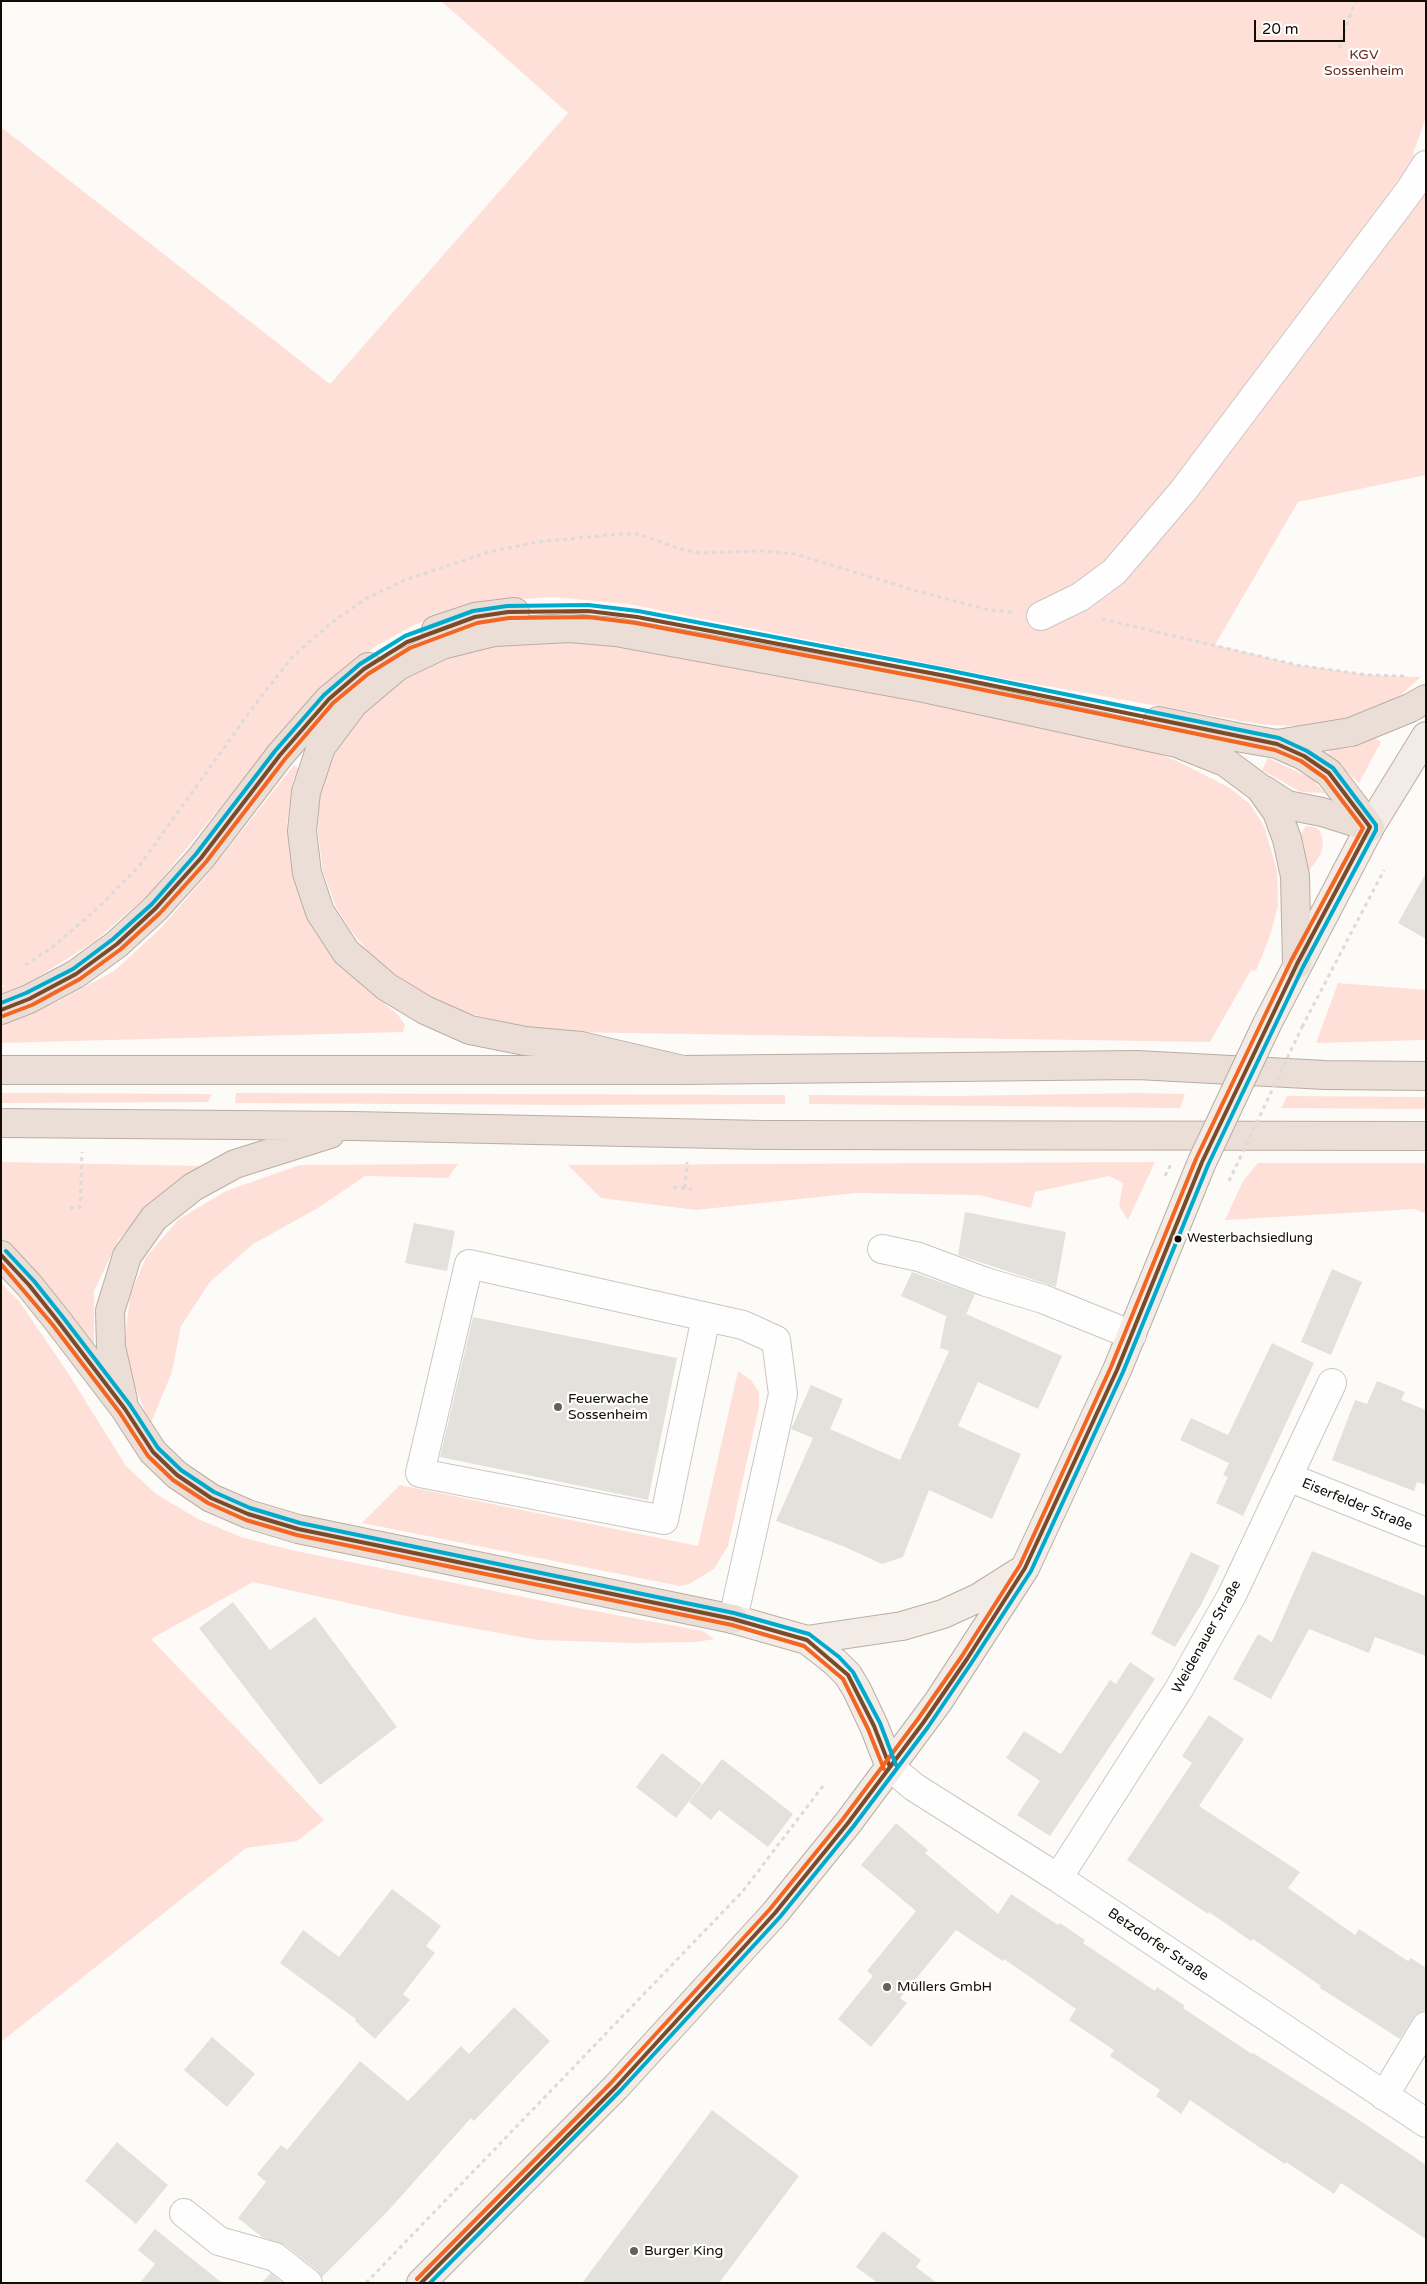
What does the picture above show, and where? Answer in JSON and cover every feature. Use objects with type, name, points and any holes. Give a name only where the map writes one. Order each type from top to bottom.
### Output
[{"type":"highway","points":[[1,1010],[29,999],[76,974],[118,944],[156,908],[201,858],[280,755],[329,699],[364,669],[407,642],[475,617],[508,612],[547,610],[637,617],[946,676],[1236,738],[1277,744],[1304,756],[1329,773],[1370,827]]},
{"type":"highway","points":[[684,1070],[581,1046],[526,1041],[470,1030],[425,1010],[387,987],[346,952],[320,912],[307,873],[302,831],[306,792],[321,747],[354,703],[398,666],[442,645],[494,632],[570,628],[616,632],[924,688],[1178,743],[1225,762],[1287,805],[1322,812],[1370,827]]},
{"type":"highway","points":[[1277,744],[1352,732],[1410,708],[1419,688]]},
{"type":"highway","points":[[1260,788],[1277,812],[1287,839],[1295,876],[1297,964]]},
{"type":"highway","points":[[1,1070],[684,1070],[1137,1065],[1325,1076],[1426,1076]]},
{"type":"highway","points":[[1,1123],[353,1126],[763,1135],[1426,1136]]},
{"type":"highway","points":[[125,1409],[111,1347],[110,1312],[127,1256],[154,1218],[193,1186],[235,1164],[353,1126]]},
{"type":"highway","points":[[1,1255],[35,1292],[125,1409],[153,1452],[177,1475],[211,1498],[248,1514],[298,1529],[733,1619]]},
{"type":"main road","points":[[421,2283],[664,2035],[775,1913],[890,1768],[967,1659],[1025,1568],[1075,1464],[1132,1335],[1195,1178],[1297,964],[1370,827],[1426,736]]},
{"type":"main road","points":[[806,1640],[902,1626],[942,1614],[978,1598],[1025,1568]]},
{"type":"main road","points":[[733,1619],[806,1640],[835,1662],[848,1675],[874,1726],[890,1768]]},
{"type":"street","points":[[1041,616],[1080,597],[1114,572],[1183,491],[1410,190],[1426,165]]},
{"type":"street","points":[[882,1249],[919,1257],[1042,1300],[1132,1335]]},
{"type":"street","points":[[706,1317],[664,1520],[420,1473],[468,1264],[743,1325],[776,1340],[783,1394],[733,1619]]},
{"type":"street","name":"Weidenauer Straße","points":[[1058,1878],[1179,1689],[1232,1595],[1332,1383]]},
{"type":"street","name":"Eiserfelder Straße","points":[[1288,1477],[1426,1532]]},
{"type":"street","name":"Betzdorfer Straße","points":[[890,1768],[914,1787],[1058,1878],[1426,2123]]},
{"type":"street","points":[[1384,2096],[1426,2026]]},
{"type":"street","points":[[184,2213],[219,2241],[274,2257],[308,2283]]},
{"type":"path","points":[[1338,48],[1355,1]]},
{"type":"path","points":[[1096,619],[1297,665],[1368,675],[1419,688]]},
{"type":"path","points":[[1229,1181],[1302,1027]]},
{"type":"path","points":[[70,1208],[80,1207],[83,1124]]},
{"type":"path","points":[[673,1187],[692,1189]]},
{"type":"path","points":[[366,2283],[743,1891],[822,1786]]},
{"type":"green space","name":"KGV Sossenheim","points":[[441,1],[1426,1],[1426,117],[1413,154],[1426,160],[1426,475],[1298,502],[1215,645],[1297,665],[1370,675],[1421,677],[1395,700],[1364,717],[1301,726],[1265,725],[1012,680],[628,604],[553,597],[479,602],[414,625],[373,648],[328,685],[286,727],[150,893],[94,942],[28,983],[1,994],[1,987],[5,985],[1,985],[1,127],[330,384],[568,113]]},
{"type":"green space","points":[[547,639],[643,646],[723,660],[1137,745],[1181,763],[1230,788],[1250,804],[1264,826],[1277,870],[1278,906],[1270,936],[1256,971],[1251,970],[1210,1042],[559,1032],[514,1025],[471,1014],[427,999],[369,953],[349,928],[336,907],[323,872],[318,832],[319,797],[327,768],[351,723],[408,675],[447,656],[500,643]]},
{"type":"green space","points":[[1375,738],[1381,742],[1359,783],[1328,754],[1330,749],[1351,748]]},
{"type":"green space","points":[[1268,758],[1311,778],[1325,793],[1301,792],[1262,770]]},
{"type":"green space","points":[[294,765],[299,769],[293,781],[287,824],[290,851],[302,897],[345,969],[398,1015],[405,1025],[403,1032],[1,1043],[1,1026],[59,1001],[114,971],[161,928],[211,870]]},
{"type":"green space","points":[[1306,826],[1315,827],[1320,831],[1323,842],[1321,854],[1309,871],[1299,841]]},
{"type":"green space","points":[[1338,983],[1426,990],[1426,1040],[1316,1043]]},
{"type":"green space","points":[[1,1093],[212,1094],[208,1102],[1,1103]]},
{"type":"green space","points":[[236,1093],[785,1095],[785,1104],[235,1103]]},
{"type":"green space","points":[[1185,1094],[1180,1108],[809,1104],[809,1095],[953,1096]]},
{"type":"green space","points":[[1287,1096],[1426,1097],[1426,1109],[1281,1108]]},
{"type":"green space","points":[[1,1162],[204,1166],[160,1197],[119,1239],[94,1291],[94,1347],[24,1259],[1,1241]]},
{"type":"green space","points":[[1155,1162],[1128,1220],[1119,1206],[1123,1183],[1109,1176],[1035,1192],[1031,1208],[979,1195],[856,1193],[696,1210],[601,1198],[568,1165]]},
{"type":"green space","points":[[1258,1163],[1426,1163],[1426,1214],[1415,1209],[1225,1220],[1243,1181]]},
{"type":"green space","points":[[458,1164],[448,1178],[365,1176],[318,1208],[253,1244],[210,1282],[181,1326],[172,1372],[150,1425],[131,1376],[125,1339],[130,1295],[146,1257],[179,1219],[226,1191],[300,1165]]},
{"type":"green space","points":[[1,1283],[19,1301],[68,1373],[126,1466],[156,1494],[198,1519],[241,1537],[291,1550],[573,1607],[703,1631],[714,1639],[697,1642],[633,1643],[537,1640],[411,1617],[253,1582],[151,1639],[324,1820],[297,1841],[246,1848],[1,2042]]},
{"type":"green space","points":[[738,1371],[751,1380],[759,1392],[759,1407],[728,1546],[714,1569],[689,1584],[680,1586],[362,1523],[400,1485],[698,1546]]},
{"type":"building","points":[[1426,873],[1426,939],[1398,923]]},
{"type":"building","points":[[965,1212],[1066,1232],[1056,1287],[958,1255]]},
{"type":"building","points":[[414,1223],[455,1231],[447,1271],[405,1263]]},
{"type":"building","points":[[1332,1269],[1362,1282],[1331,1355],[1301,1342]]},
{"type":"building","points":[[912,1272],[975,1294],[966,1314],[1062,1356],[1038,1409],[978,1382],[958,1426],[1021,1454],[992,1519],[929,1490],[903,1557],[882,1564],[845,1547],[776,1521],[813,1438],[791,1429],[811,1385],[843,1399],[830,1429],[900,1460],[949,1351],[940,1348],[946,1316],[901,1296]]},
{"type":"building","name":"Feuerwache Sossenheim","points":[[473,1317],[677,1358],[648,1500],[440,1457]]},
{"type":"building","points":[[1272,1343],[1314,1363],[1243,1516],[1216,1503],[1228,1477],[1223,1475],[1229,1463],[1180,1440],[1191,1418],[1228,1435]]},
{"type":"building","points":[[1377,1381],[1405,1392],[1401,1400],[1426,1410],[1426,1485],[1417,1482],[1414,1491],[1332,1460],[1355,1400],[1367,1404]]},
{"type":"building","points":[[1312,1551],[1426,1596],[1426,1656],[1375,1637],[1369,1653],[1309,1629],[1271,1699],[1233,1679],[1258,1634],[1272,1642]]},
{"type":"building","points":[[1191,1552],[1220,1566],[1201,1605],[1175,1647],[1151,1634]]},
{"type":"building","points":[[233,1602],[270,1650],[315,1617],[397,1727],[320,1785],[199,1628]]},
{"type":"building","points":[[1130,1662],[1155,1679],[1050,1836],[1017,1815],[1040,1781],[1006,1758],[1024,1731],[1061,1754],[1110,1680],[1116,1684]]},
{"type":"building","points":[[1209,1715],[1244,1739],[1199,1806],[1300,1872],[1288,1888],[1355,1935],[1359,1929],[1408,1961],[1411,1958],[1426,1968],[1426,2010],[1418,2013],[1413,2018],[1400,2039],[1320,1988],[1321,1986],[1253,1939],[1251,1941],[1127,1860],[1192,1763],[1182,1756]]},
{"type":"building","points":[[662,1753],[702,1784],[676,1818],[636,1787]]},
{"type":"building","points":[[722,1759],[793,1814],[768,1847],[719,1810],[711,1820],[689,1802]]},
{"type":"building","points":[[896,1823],[928,1850],[925,1853],[998,1914],[1011,1894],[1058,1925],[1060,1923],[1085,1940],[1083,1943],[1155,1991],[1157,1987],[1185,2006],[1183,2008],[1252,2054],[1350,2114],[1426,2165],[1426,2239],[1341,2183],[1334,2194],[1286,2162],[1285,2164],[1190,2100],[1181,2114],[1156,2096],[1160,2090],[1110,2056],[1114,2050],[1069,2020],[1076,2009],[1004,1959],[1003,1961],[956,1930],[900,1998],[907,2003],[871,2047],[838,2019],[873,1976],[867,1971],[916,1911],[861,1865]]},
{"type":"building","points":[[392,1889],[441,1926],[426,1946],[435,1953],[403,1994],[410,2000],[375,2039],[355,2021],[356,2019],[280,1963],[303,1930],[339,1957]]},
{"type":"building","points":[[514,2007],[550,2041],[474,2121],[471,2118],[387,2212],[322,2277],[318,2271],[285,2245],[262,2237],[238,2218],[266,2182],[257,2174],[281,2145],[287,2150],[360,2061],[408,2101],[461,2046],[469,2054]]},
{"type":"building","points":[[212,2037],[255,2074],[227,2107],[184,2070]]},
{"type":"building","points":[[712,2110],[799,2176],[719,2283],[582,2283]]},
{"type":"building","points":[[117,2142],[168,2185],[136,2224],[85,2181]]},
{"type":"building","points":[[155,2229],[222,2283],[140,2283],[155,2264],[138,2250]]},
{"type":"building","points":[[883,2231],[921,2260],[916,2267],[937,2283],[878,2283],[856,2267]]},
{"type":"building","points":[[271,2273],[282,2283],[261,2283]]},
{"type":"transit line","points":[[1,1003],[26,993],[73,969],[113,939],[152,904],[196,854],[275,751],[324,695],[360,664],[405,636],[473,611],[507,606],[588,605],[638,611],[947,670],[1279,738],[1307,751],[1333,768],[1376,825],[1376,830],[1303,967],[1208,1165],[1123,1372],[1031,1571],[972,1662],[928,1727],[853,1827],[780,1917],[620,2091],[430,2283]]},
{"type":"transit line","points":[[1,1010],[29,999],[76,974],[117,944],[156,908],[201,858],[280,755],[329,699],[364,669],[407,642],[475,617],[508,612],[588,611],[637,617],[946,676],[1277,744],[1304,756],[1329,773],[1370,827],[1297,964],[1202,1162],[1117,1370],[1025,1568],[967,1659],[923,1723],[848,1823],[775,1913],[616,2087],[421,2283]]},
{"type":"transit line","points":[[3,1016],[32,1005],[80,979],[121,949],[160,913],[206,862],[285,759],[333,703],[368,674],[410,648],[477,623],[509,618],[588,617],[636,623],[945,682],[1275,750],[1301,761],[1325,778],[1363,828],[1291,961],[1196,1159],[1111,1367],[1020,1565],[962,1656],[918,1719],[843,1819],[770,1909],[611,2083],[417,2279]]},
{"type":"transit line","points":[[6,1251],[34,1281],[62,1316],[130,1405],[158,1448],[181,1470],[214,1492],[250,1508],[300,1523],[734,1613],[809,1634],[839,1657],[853,1672],[880,1723],[896,1765]]},
{"type":"transit line","points":[[1,1255],[29,1285],[57,1320],[125,1409],[153,1452],[177,1475],[211,1498],[248,1514],[298,1529],[733,1619],[807,1640],[848,1675],[874,1726],[890,1767]]},
{"type":"transit line","points":[[1,1264],[52,1324],[120,1413],[148,1456],[173,1480],[208,1503],[246,1520],[297,1535],[732,1625],[804,1646],[843,1679],[868,1729],[884,1769]]},
{"type":"place","name":"Westerbachsiedlung","points":[[1178,1239]]},
{"type":"place","name":"Feuerwache Sossenheim","points":[[558,1407]]},
{"type":"place","name":"Müllers GmbH","points":[[887,1987]]},
{"type":"place","name":"Burger King","points":[[634,2251]]}]
